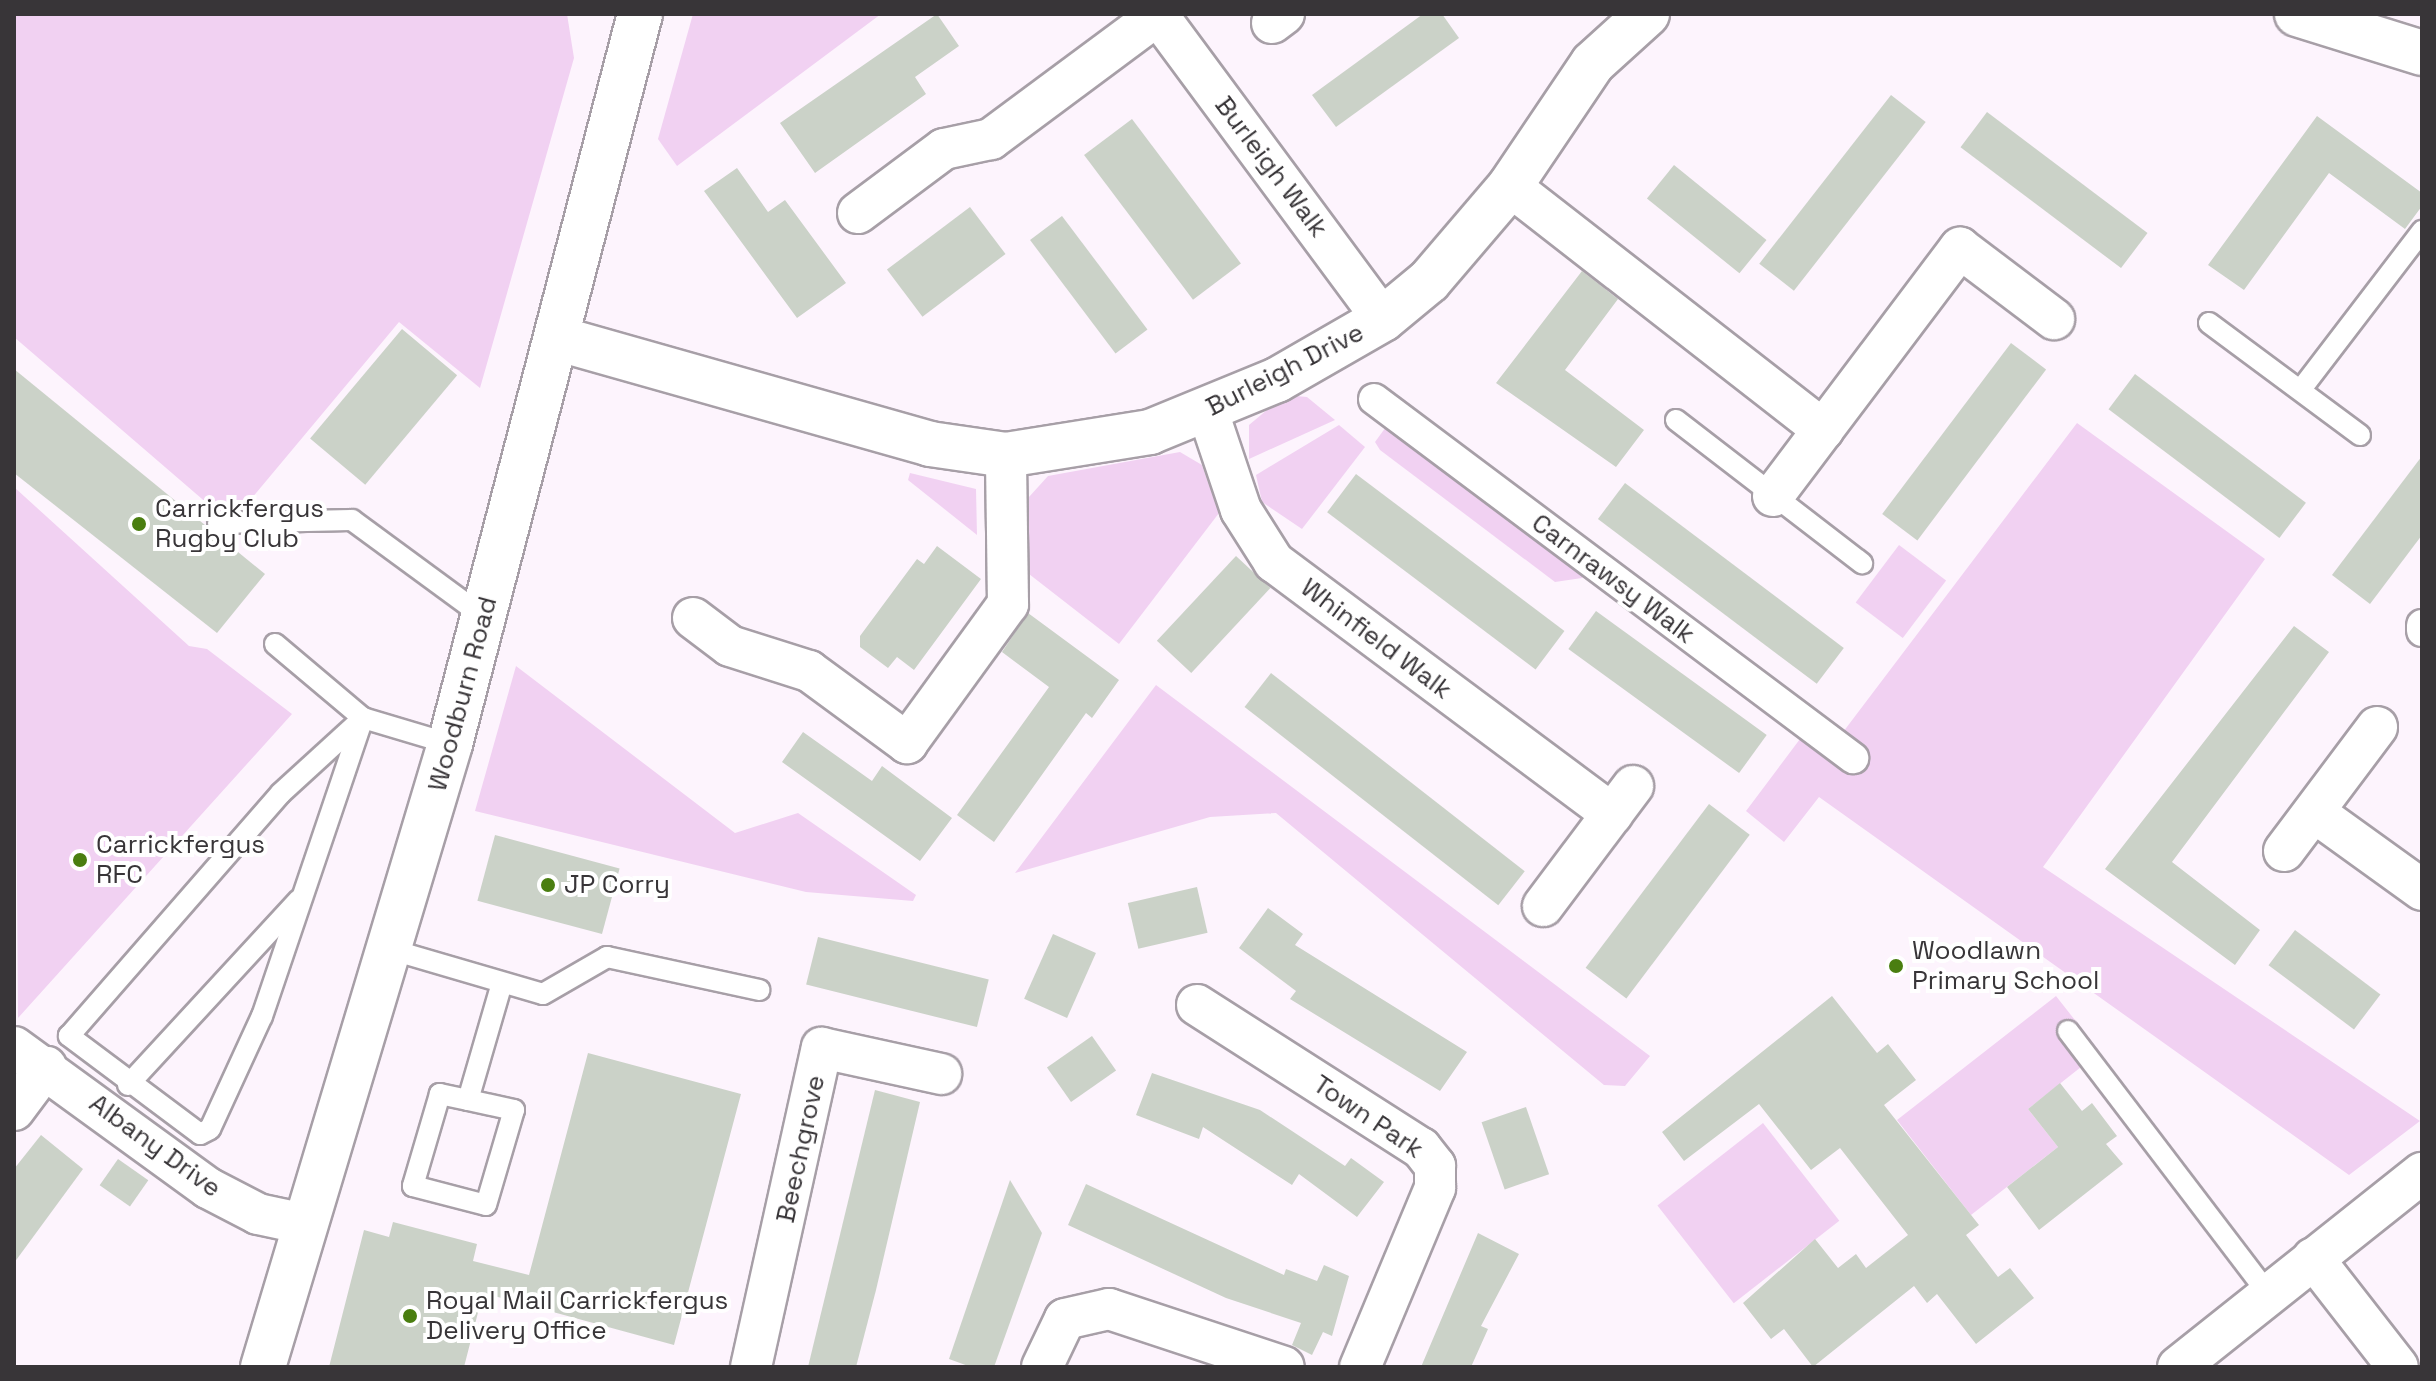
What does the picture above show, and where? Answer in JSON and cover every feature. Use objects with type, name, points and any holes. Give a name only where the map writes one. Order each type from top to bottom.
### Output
[{"type":"street","name":"Burleigh Drive","points":[[556,338],[873,431],[1006,455],[1125,437],[1208,412],[1383,319],[1429,281],[1510,186],[1593,63],[1647,14]]},
{"type":"street","points":[[2297,14],[2422,53]]},
{"type":"street","name":"Burleigh Walk","points":[[858,213],[944,149],[991,139],[1157,15],[1383,319]]},
{"type":"street","name":"Woodburn Road","points":[[263,1367],[450,744],[556,338],[630,20]]},
{"type":"street","points":[[1510,186],[1823,430]]},
{"type":"street","points":[[1773,496],[1960,248],[2054,319]]},
{"type":"street","name":"Carnrawsy Walk","points":[[1374,399],[1853,758]]},
{"type":"street","name":"Whinfield Walk","points":[[1208,412],[1241,510],[1274,562],[1623,800],[1543,906]]},
{"type":"street","points":[[693,618],[730,646],[809,671],[907,743],[1008,604],[1006,455]]},
{"type":"street","points":[[2284,851],[2377,727]]},
{"type":"street","points":[[2314,812],[2422,890]]},
{"type":"street","name":"Town Park","points":[[1197,1005],[1421,1148],[1435,1166],[1435,1188],[1360,1367]]},
{"type":"street","name":"Beechgrove","points":[[751,1367],[811,1046],[941,1074]]},
{"type":"street","points":[[14,1110],[30,1057]]},
{"type":"street","name":"Albany Drive","points":[[30,1057],[208,1188],[258,1214],[305,1224]]},
{"type":"street","points":[[2178,1367],[2422,1173]]},
{"type":"street","points":[[2313,1258],[2398,1367]]},
{"type":"street","points":[[1042,1367],[1057,1327],[1095,1309],[1284,1367]]},
{"type":"lane","points":[[2302,388],[2422,231]]},
{"type":"lane","points":[[2209,323],[2302,388],[2360,435]]},
{"type":"lane","points":[[1676,420],[1862,563]]},
{"type":"lane","points":[[218,523],[352,520],[484,617]]},
{"type":"lane","points":[[275,644],[363,718],[450,744]]},
{"type":"lane","points":[[363,718],[262,1016],[210,1129],[200,1134],[128,1085],[69,1036],[281,793],[363,718]]},
{"type":"lane","points":[[128,1085],[301,897]]},
{"type":"lane","points":[[389,949],[543,994],[607,957],[759,990]]},
{"type":"lane","points":[[468,1100],[502,983]]},
{"type":"lane","points":[[2068,1031],[2269,1295]]},
{"type":"lane","points":[[440,1094],[468,1100],[514,1110],[486,1205],[413,1186],[440,1094]]},
{"type":"shaded area","points":[[14,14],[567,14],[574,58],[480,388],[399,322],[236,517],[223,517],[14,337]]},
{"type":"shaded area","points":[[693,14],[881,14],[677,166],[658,139]]},
{"type":"shaded area","points":[[1285,395],[1307,397],[1335,420],[1249,459],[1249,425]]},
{"type":"shaded area","points":[[1391,420],[1588,569],[1582,578],[1555,582],[1380,450],[1375,442]]},
{"type":"shaded area","points":[[2077,423],[2265,559],[2043,867],[2420,1121],[2349,1175],[1819,797],[1784,842],[1746,811],[1806,731],[1831,748]]},
{"type":"shaded area","points":[[1339,425],[1365,447],[1302,529],[1262,502],[1256,475]]},
{"type":"shaded area","points":[[1180,452],[1202,465],[1219,513],[1119,644],[1029,574],[1029,497],[1048,476]]},
{"type":"shaded area","points":[[910,473],[976,489],[977,535],[908,480]]},
{"type":"shaded area","name":"Carrickfergus RFC","points":[[14,487],[189,646],[207,649],[292,714],[18,1018]]},
{"type":"shaded area","points":[[1899,545],[1946,581],[1903,638],[1856,603]]},
{"type":"shaded area","points":[[516,666],[735,833],[798,813],[916,895],[913,901],[806,892],[475,811]]},
{"type":"shaded area","points":[[1156,685],[1650,1056],[1625,1086],[1604,1085],[1276,813],[1210,817],[1015,873]]},
{"type":"shaded area","points":[[2056,996],[2100,1052],[2028,1109],[2058,1147],[1971,1215],[1897,1120]]},
{"type":"shaded area","points":[[1763,1123],[1839,1221],[1734,1303],[1657,1205]]},
{"type":"building","points":[[937,14],[959,46],[915,77],[926,94],[815,173],[780,123]]},
{"type":"building","points":[[1423,14],[1442,14],[1459,38],[1336,127],[1312,95]]},
{"type":"building","points":[[1891,95],[1926,122],[1794,291],[1759,264]]},
{"type":"building","points":[[1987,112],[2148,233],[2121,268],[1961,147]]},
{"type":"building","points":[[2317,116],[2422,193],[2422,206],[2405,229],[2329,173],[2244,290],[2208,265]]},
{"type":"building","points":[[1132,119],[1241,264],[1193,300],[1084,155]]},
{"type":"building","points":[[1674,165],[1766,240],[1739,273],[1647,198]]},
{"type":"building","points":[[737,168],[768,212],[785,200],[846,283],[797,318],[704,191]]},
{"type":"building","points":[[970,207],[1006,254],[922,317],[887,270]]},
{"type":"building","points":[[1062,216],[1147,329],[1116,353],[1030,240]]},
{"type":"building","points":[[1582,271],[1618,299],[1565,370],[1644,430],[1616,467],[1496,383]]},
{"type":"building","points":[[402,329],[457,375],[365,485],[310,439]]},
{"type":"building","points":[[2011,343],[2046,369],[1917,540],[1882,514]]},
{"type":"building","name":"Carrickfergus Rugby Club","points":[[14,369],[265,574],[217,633],[14,473]]},
{"type":"building","points":[[2135,374],[2306,503],[2279,538],[2109,409]]},
{"type":"building","points":[[2422,456],[2422,535],[2370,604],[2332,575]]},
{"type":"building","points":[[1356,474],[1564,631],[1536,669],[1327,512]]},
{"type":"building","points":[[1625,483],[1844,648],[1817,684],[1598,519]]},
{"type":"building","points":[[937,546],[981,579],[914,670],[897,657],[888,668],[860,647],[860,636],[917,559],[924,564]]},
{"type":"building","points":[[1236,556],[1270,588],[1191,673],[1157,641]]},
{"type":"building","points":[[1596,611],[1767,735],[1739,773],[1568,649]]},
{"type":"building","points":[[1028,613],[1119,680],[1092,718],[1086,713],[994,842],[957,815],[1049,687],[1002,652]]},
{"type":"building","points":[[2294,626],[2329,652],[2172,862],[2260,930],[2235,965],[2105,869]]},
{"type":"building","points":[[1271,673],[1525,871],[1498,905],[1245,707]]},
{"type":"building","points":[[803,732],[872,781],[882,766],[952,818],[920,861],[782,762]]},
{"type":"building","points":[[1709,804],[1750,835],[1626,998],[1586,968]]},
{"type":"building","name":"JP Corry","points":[[495,835],[620,868],[602,934],[477,901]]},
{"type":"building","points":[[1197,887],[1208,933],[1138,949],[1128,903]]},
{"type":"building","points":[[1268,908],[1303,934],[1295,945],[1467,1052],[1440,1091],[1290,999],[1296,991],[1239,948]]},
{"type":"building","points":[[2295,930],[2380,994],[2354,1030],[2269,965]]},
{"type":"building","points":[[1053,934],[1096,953],[1067,1018],[1024,999]]},
{"type":"building","points":[[818,937],[989,980],[977,1027],[806,985]]},
{"type":"building","name":"Woodlawn Primary School","points":[[1832,996],[1877,1053],[1888,1044],[1916,1080],[1884,1105],[1979,1225],[1966,1235],[1998,1277],[2010,1268],[2034,1298],[1976,1344],[1937,1294],[1927,1303],[1914,1286],[1813,1367],[1784,1329],[1771,1339],[1743,1303],[1815,1239],[1838,1268],[1856,1254],[1866,1268],[1908,1235],[1840,1148],[1811,1170],[1759,1104],[1684,1161],[1662,1132]]},
{"type":"building","points":[[1092,1036],[1116,1070],[1071,1102],[1047,1068]]},
{"type":"building","points":[[588,1053],[741,1094],[674,1345],[483,1293],[464,1367],[329,1367],[364,1230],[389,1237],[393,1222],[477,1244],[473,1261],[529,1275]]},
{"type":"building","points":[[1152,1073],[1260,1110],[1345,1166],[1351,1158],[1384,1182],[1357,1217],[1299,1174],[1292,1185],[1203,1127],[1199,1139],[1136,1115]]},
{"type":"building","points":[[2060,1083],[2082,1111],[2092,1103],[2117,1136],[2106,1144],[2123,1164],[2039,1230],[2007,1187],[2058,1147],[2028,1109]]},
{"type":"building","points":[[875,1090],[920,1102],[876,1290],[856,1367],[808,1367]]},
{"type":"building","points":[[1526,1107],[1549,1174],[1505,1189],[1482,1122]]},
{"type":"building","points":[[41,1135],[83,1169],[14,1263],[14,1169]]},
{"type":"building","points":[[118,1159],[148,1180],[130,1206],[100,1185]]},
{"type":"building","points":[[1010,1180],[1042,1233],[994,1367],[971,1367],[949,1359]]},
{"type":"building","points":[[1086,1184],[1284,1275],[1286,1269],[1317,1281],[1324,1265],[1349,1276],[1332,1336],[1323,1332],[1312,1355],[1292,1345],[1301,1323],[1226,1298],[1068,1225]]},
{"type":"building","points":[[1478,1233],[1519,1254],[1481,1326],[1488,1329],[1471,1367],[1421,1367]]},
{"type":"place","name":"Carrickfergus Rugby Club","points":[[139,524]]},
{"type":"place","name":"Carrickfergus RFC","points":[[80,860]]},
{"type":"place","name":"JP Corry","points":[[548,885]]},
{"type":"place","name":"Woodlawn Primary School","points":[[1896,966]]},
{"type":"place","name":"Royal Mail Carrickfergus Delivery Office","points":[[410,1316]]}]
